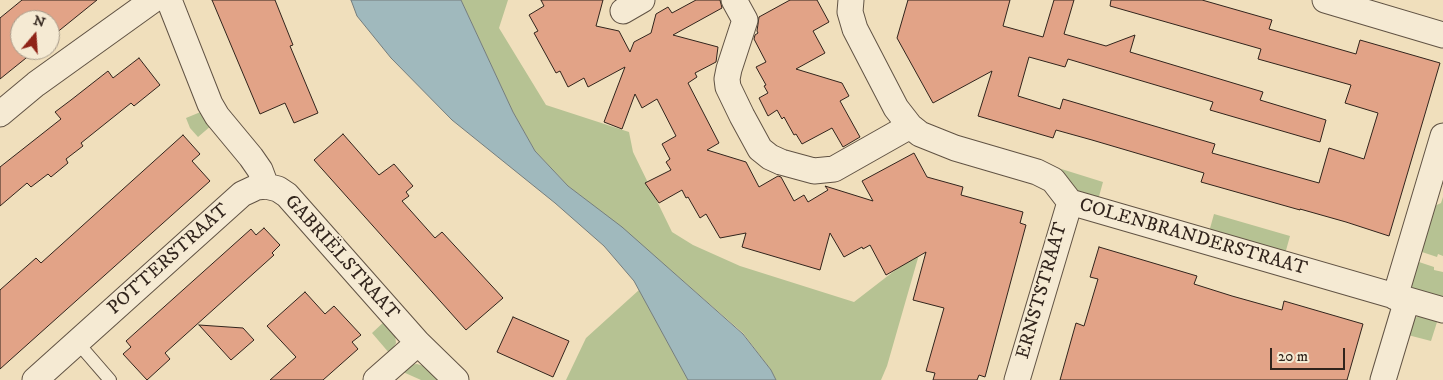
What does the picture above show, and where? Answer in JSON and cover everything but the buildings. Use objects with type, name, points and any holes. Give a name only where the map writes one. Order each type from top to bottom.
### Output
[{"type":"street","points":[[0,114],[36,84],[154,0]]},
{"type":"street","name":"GABRIËLSTRAAT","points":[[169,0],[210,104],[217,116],[260,170],[266,186],[278,189],[287,195],[418,343],[456,380]]},
{"type":"street","name":"COLENBRANDERSTRAAT","points":[[851,0],[850,12],[855,29],[896,108],[910,126],[920,134],[939,142],[1037,172],[1053,180],[1070,202],[1443,310]]},
{"type":"street","points":[[1325,0],[1443,35]]},
{"type":"street","points":[[743,7],[727,79],[728,87],[760,149],[781,162],[814,170],[834,169],[910,126]]},
{"type":"street","points":[[1384,380],[1401,298],[1440,147]]},
{"type":"street","name":"POTTERSTRAAT","points":[[35,380],[242,194],[256,187],[266,186]]},
{"type":"street","name":"ERNSTSTRAAT","points":[[1017,380],[1070,202]]},
{"type":"street","points":[[376,380],[418,343]]},
{"type":"lane","points":[[77,342],[110,380]]},
{"type":"green space","points":[[461,0],[508,0],[499,28],[546,105],[629,132],[633,152],[672,232],[693,245],[740,266],[854,302],[920,251],[887,366],[881,380],[776,380],[771,370],[743,333],[622,228],[568,186],[535,151],[513,112]]},
{"type":"green space","points":[[203,111],[212,125],[198,137],[190,128],[186,118]]},
{"type":"green space","points":[[1055,167],[1103,182],[1098,200],[1072,188],[1053,171]]},
{"type":"green space","points":[[1443,197],[1443,256],[1438,254],[1437,257],[1416,250],[1428,209],[1441,203]]},
{"type":"green space","points":[[1214,214],[1290,236],[1285,254],[1209,232]]},
{"type":"green space","points":[[1413,260],[1443,272],[1443,300],[1404,289]]},
{"type":"green space","points":[[639,290],[688,380],[566,380],[586,338]]},
{"type":"green space","points":[[1421,315],[1438,319],[1431,341],[1404,334],[1409,321]]},
{"type":"green space","points":[[386,320],[395,335],[396,343],[390,354],[372,333]]},
{"type":"green space","points":[[417,364],[427,367],[442,380],[421,380],[403,372],[409,365]]},
{"type":"water","points":[[351,0],[461,0],[513,112],[535,151],[568,186],[622,227],[743,334],[771,370],[776,380],[688,380],[634,281],[604,246],[555,203],[452,120],[391,58],[357,16]]}]
